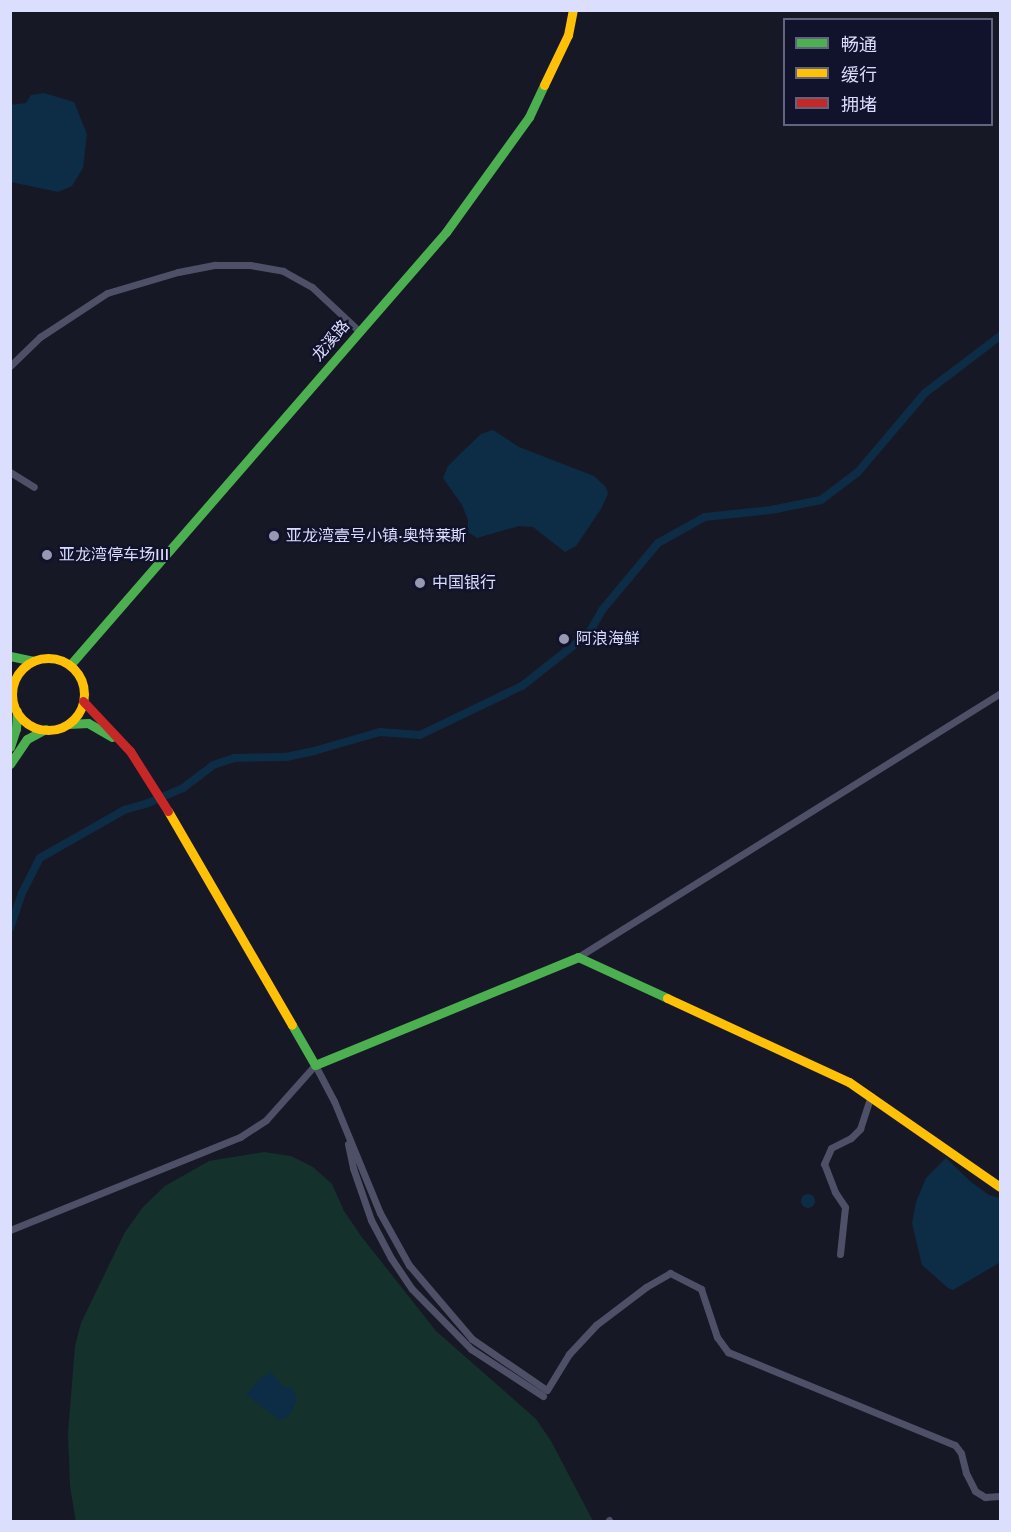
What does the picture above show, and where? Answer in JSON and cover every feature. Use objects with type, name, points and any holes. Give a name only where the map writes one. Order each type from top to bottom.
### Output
[{"type":"street","name":"龙溪路","points":[[70,665],[446,232],[529,117],[568,35],[573,10]]},
{"type":"street","points":[[10,366],[40,337],[107,293],[178,272],[215,265],[250,265],[283,271],[312,287],[359,331]]},
{"type":"street","points":[[10,472],[34,487]]},
{"type":"street","points":[[10,656],[33,661]]},
{"type":"street","points":[[10,747],[16,729],[16,711],[11,694],[14,682],[22,669],[33,661],[46,658],[58,659],[70,665],[79,675],[84,687],[84,701],[78,714],[68,724]]},
{"type":"street","points":[[10,1230],[240,1137],[266,1120],[315,1065],[578,957],[1000,693]]},
{"type":"street","points":[[84,701],[130,750],[156,790],[315,1065],[344,1124],[380,1213],[409,1265],[472,1339],[545,1393]]},
{"type":"street","points":[[16,711],[29,724],[46,729]]},
{"type":"street","points":[[10,764],[21,745],[46,729],[82,722],[96,725],[130,750]]},
{"type":"street","points":[[578,957],[819,1067],[871,1096],[1000,1186]]},
{"type":"street","points":[[840,1254],[845,1207],[835,1192],[824,1164],[831,1148],[851,1138],[860,1129],[871,1096]]},
{"type":"street","points":[[344,1124],[353,1168],[368,1212],[391,1258],[412,1289],[471,1349],[545,1393]]},
{"type":"street","points":[[545,1393],[569,1354],[596,1325],[646,1287],[670,1273],[701,1289],[717,1337],[728,1352],[955,1444],[961,1453],[966,1473],[975,1491],[985,1497],[1000,1496]]},
{"type":"green space","points":[[264,1152],[291,1156],[313,1167],[332,1184],[344,1211],[361,1236],[436,1331],[536,1419],[551,1441],[593,1521],[76,1522],[70,1486],[68,1433],[75,1346],[81,1323],[125,1232],[143,1207],[165,1186],[209,1161]]},
{"type":"water","points":[[44,93],[74,102],[87,134],[83,168],[72,186],[58,192],[11,182],[11,105],[26,103],[31,95]]},
{"type":"water","points":[[493,430],[519,447],[594,476],[606,487],[608,494],[601,509],[576,546],[565,552],[533,527],[519,526],[477,538],[468,532],[468,520],[462,505],[443,478],[448,466],[461,453],[481,434]]},
{"type":"water","points":[[946,1158],[971,1182],[989,1195],[1000,1198],[999,1263],[953,1290],[922,1265],[912,1223],[916,1202],[926,1178]]},
{"type":"water","points":[[808,1194],[813,1196],[815,1201],[813,1206],[808,1208],[803,1206],[801,1201],[803,1196]]},
{"type":"water","points":[[271,1372],[283,1386],[292,1388],[297,1399],[289,1416],[280,1420],[246,1395],[259,1379]]},
{"type":"waterway","points":[[10,928],[22,893],[40,858],[124,810],[148,803],[183,788],[213,765],[234,758],[286,757],[380,732],[420,735],[522,686],[589,633],[603,609],[658,543],[705,517],[771,510],[821,500],[858,472],[925,393],[1000,336]]},
{"type":"traffic: fast","points":[[70,665],[446,232],[529,117],[544,85]]},
{"type":"traffic: fast","points":[[10,656],[33,661]]},
{"type":"traffic: fast","points":[[10,747],[16,729],[17,711]]},
{"type":"traffic: fast","points":[[68,724],[88,723],[112,737]]},
{"type":"traffic: fast","points":[[10,764],[27,739],[46,729]]},
{"type":"traffic: fast","points":[[292,1025],[315,1065],[578,957],[667,998]]},
{"type":"traffic: slow","points":[[544,85],[568,35],[573,10]]},
{"type":"traffic: slow","points":[[48,658],[68,664],[78,674],[84,694],[78,714],[68,724],[48,730],[28,724],[18,714],[12,694],[18,674],[28,664],[48,658]]},
{"type":"traffic: slow","points":[[168,811],[292,1025]]},
{"type":"traffic: slow","points":[[667,998],[849,1082],[1000,1187]]},
{"type":"traffic: jam","points":[[83,701],[130,751],[168,811]]},
{"type":"place","name":"亚龙湾壹号小镇·奥特莱斯","points":[[274,536]]},
{"type":"place","name":"亚龙湾停车场III","points":[[47,555]]},
{"type":"place","name":"中国银行","points":[[420,583]]},
{"type":"place","name":"阿浪海鲜","points":[[564,639]]}]
